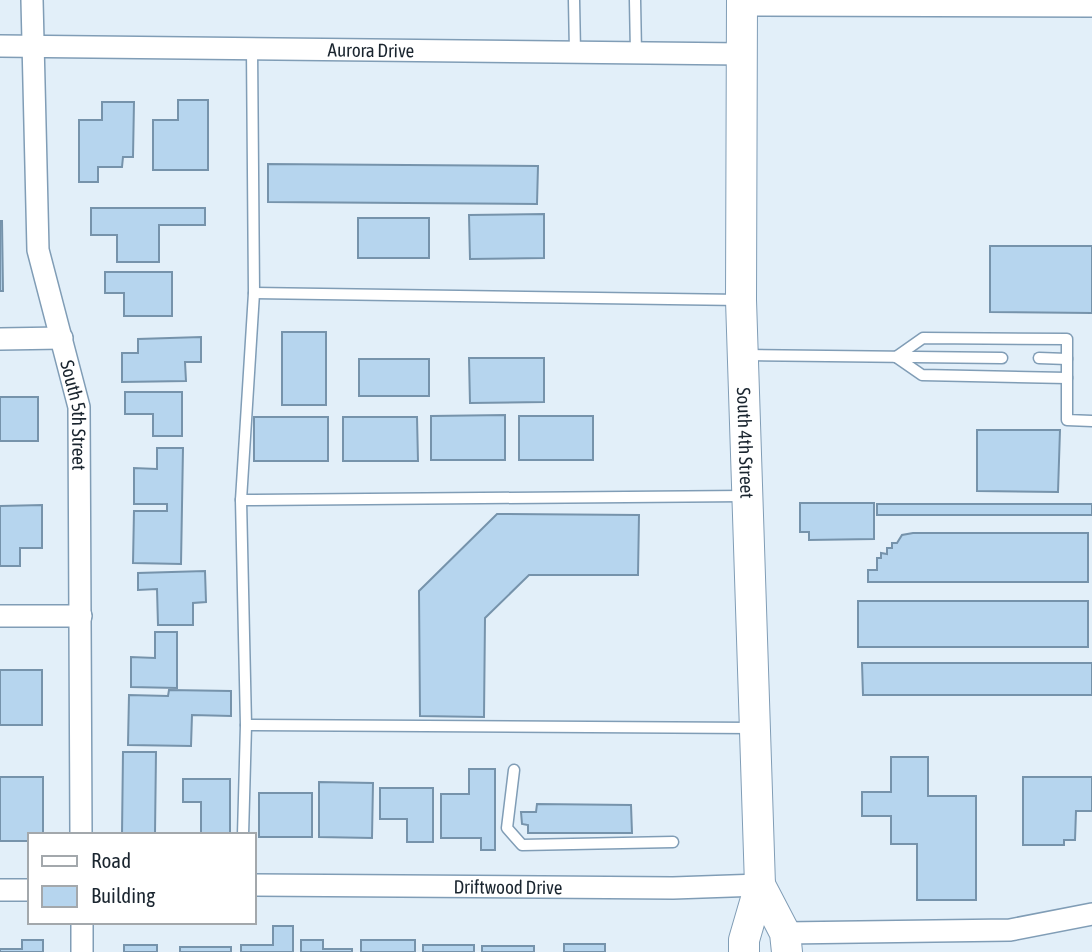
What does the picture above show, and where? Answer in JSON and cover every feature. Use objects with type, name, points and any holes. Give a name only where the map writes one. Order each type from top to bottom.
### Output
[{"type":"main road","name":"South 4th Street","points":[[742,2],[742,355],[760,885],[744,940],[744,952]]},
{"type":"main road","name":"South 4th Street","points":[[760,885],[786,943]]},
{"type":"street","name":"South 5th Street","points":[[32,0],[38,250],[79,407],[81,833]]},
{"type":"street","points":[[742,2],[1092,6]]},
{"type":"street","name":"Aurora Drive","points":[[0,47],[743,54]]},
{"type":"street","points":[[0,339],[62,338]]},
{"type":"street","points":[[0,616],[81,617]]},
{"type":"street","name":"Driftwood Drive","points":[[256,885],[673,888],[760,885]]},
{"type":"street","points":[[0,890],[28,890]]},
{"type":"street","points":[[786,943],[1010,930],[1092,914]]},
{"type":"street","points":[[82,924],[82,952]]},
{"type":"lane","points":[[574,0],[575,52]]},
{"type":"lane","points":[[635,0],[636,53]]},
{"type":"lane","points":[[243,833],[246,725],[241,500],[254,293],[252,49]]},
{"type":"lane","points":[[254,293],[741,300]]},
{"type":"lane","points":[[896,357],[923,338],[1067,339],[1068,420],[1092,421]]},
{"type":"lane","points":[[742,355],[1002,358]]},
{"type":"lane","points":[[896,357],[922,375],[1067,378]]},
{"type":"lane","points":[[1039,358],[1067,359]]},
{"type":"lane","points":[[241,500],[746,496]]},
{"type":"lane","points":[[246,725],[754,728]]},
{"type":"lane","points":[[514,770],[507,828],[522,845],[673,842]]},
{"type":"building","points":[[178,100],[208,100],[208,170],[153,170],[153,120],[178,120]]},
{"type":"building","points":[[102,102],[134,102],[133,157],[123,157],[122,167],[98,167],[98,182],[79,182],[79,120],[102,120]]},
{"type":"building","points":[[268,164],[538,166],[537,204],[268,202]]},
{"type":"building","points":[[91,208],[205,208],[205,225],[159,225],[159,262],[117,262],[117,235],[91,235]]},
{"type":"building","points":[[544,214],[544,258],[470,259],[469,215]]},
{"type":"building","points":[[358,218],[429,218],[429,258],[358,258]]},
{"type":"building","points":[[2,221],[3,291],[0,291]]},
{"type":"building","points":[[990,246],[1092,246],[1092,313],[990,312]]},
{"type":"building","points":[[105,272],[172,272],[172,316],[124,316],[124,293],[105,293]]},
{"type":"building","points":[[282,332],[326,332],[326,405],[282,405]]},
{"type":"building","points":[[201,337],[201,362],[185,362],[186,381],[122,382],[122,353],[138,353],[138,339]]},
{"type":"building","points":[[469,358],[544,358],[544,402],[470,403]]},
{"type":"building","points":[[359,359],[429,359],[429,396],[359,396]]},
{"type":"building","points":[[125,392],[182,392],[182,436],[153,436],[153,414],[125,414]]},
{"type":"building","points":[[0,397],[38,397],[38,441],[0,441]]},
{"type":"building","points":[[505,415],[505,460],[431,460],[431,416]]},
{"type":"building","points":[[519,416],[593,416],[593,460],[519,460]]},
{"type":"building","points":[[254,417],[328,417],[328,461],[254,461]]},
{"type":"building","points":[[343,417],[417,417],[418,461],[343,461]]},
{"type":"building","points":[[977,430],[1060,430],[1058,492],[977,491]]},
{"type":"building","points":[[157,448],[183,448],[181,564],[133,563],[134,511],[167,511],[167,504],[134,504],[134,468],[157,469]]},
{"type":"building","points":[[800,503],[874,503],[874,539],[809,540],[809,532],[800,532]]},
{"type":"building","points":[[877,504],[1092,504],[1092,515],[877,515]]},
{"type":"building","points":[[42,505],[42,548],[20,548],[20,566],[0,566],[0,506]]},
{"type":"building","points":[[497,514],[639,515],[638,575],[529,575],[485,618],[484,717],[420,716],[419,591]]},
{"type":"building","points":[[1088,533],[1088,582],[868,582],[868,570],[877,570],[877,558],[881,558],[881,553],[887,554],[887,548],[892,548],[892,543],[897,543],[902,535]]},
{"type":"building","points":[[205,571],[206,602],[193,603],[193,625],[158,625],[157,589],[138,590],[138,573]]},
{"type":"building","points":[[858,601],[1088,601],[1088,647],[858,647]]},
{"type":"building","points":[[155,632],[177,632],[177,688],[131,687],[131,657],[155,658]]},
{"type":"building","points":[[862,663],[1092,663],[1092,695],[863,695]]},
{"type":"building","points":[[0,670],[42,670],[42,725],[0,725]]},
{"type":"building","points":[[169,690],[231,691],[231,716],[192,715],[191,746],[128,745],[129,695],[168,696]]},
{"type":"building","points":[[123,752],[156,752],[155,833],[122,833]]},
{"type":"building","points":[[891,757],[928,757],[928,796],[976,796],[976,900],[917,900],[917,844],[891,844],[891,816],[862,816],[862,792],[891,792]]},
{"type":"building","points":[[469,769],[495,769],[495,850],[481,850],[481,838],[441,838],[441,794],[469,794]]},
{"type":"building","points":[[0,777],[43,777],[43,833],[28,833],[28,841],[0,841]]},
{"type":"building","points":[[1023,777],[1092,777],[1092,811],[1076,811],[1075,840],[1064,840],[1064,845],[1023,845]]},
{"type":"building","points":[[183,779],[230,779],[230,833],[201,833],[201,802],[183,802]]},
{"type":"building","points":[[319,782],[373,783],[372,838],[319,837]]},
{"type":"building","points":[[380,788],[433,788],[433,842],[407,842],[407,819],[380,819]]},
{"type":"building","points":[[259,793],[312,793],[312,837],[259,837]]},
{"type":"building","points":[[537,804],[631,805],[632,833],[528,833],[528,825],[522,824],[521,812],[536,812]]},
{"type":"building","points":[[273,926],[293,926],[293,952],[241,952],[241,945],[273,945]]},
{"type":"building","points":[[22,940],[43,940],[43,952],[0,952],[0,949],[22,949]]},
{"type":"building","points":[[301,940],[323,940],[323,949],[352,949],[352,952],[301,952]]},
{"type":"building","points":[[361,940],[415,940],[415,952],[361,952]]},
{"type":"building","points":[[564,944],[605,944],[605,952],[564,952]]},
{"type":"building","points":[[124,945],[157,945],[157,952],[124,952]]},
{"type":"building","points":[[423,945],[474,945],[474,952],[423,952]]},
{"type":"building","points":[[482,946],[534,946],[534,952],[482,952]]},
{"type":"building","points":[[180,947],[231,947],[231,952],[180,952]]}]
